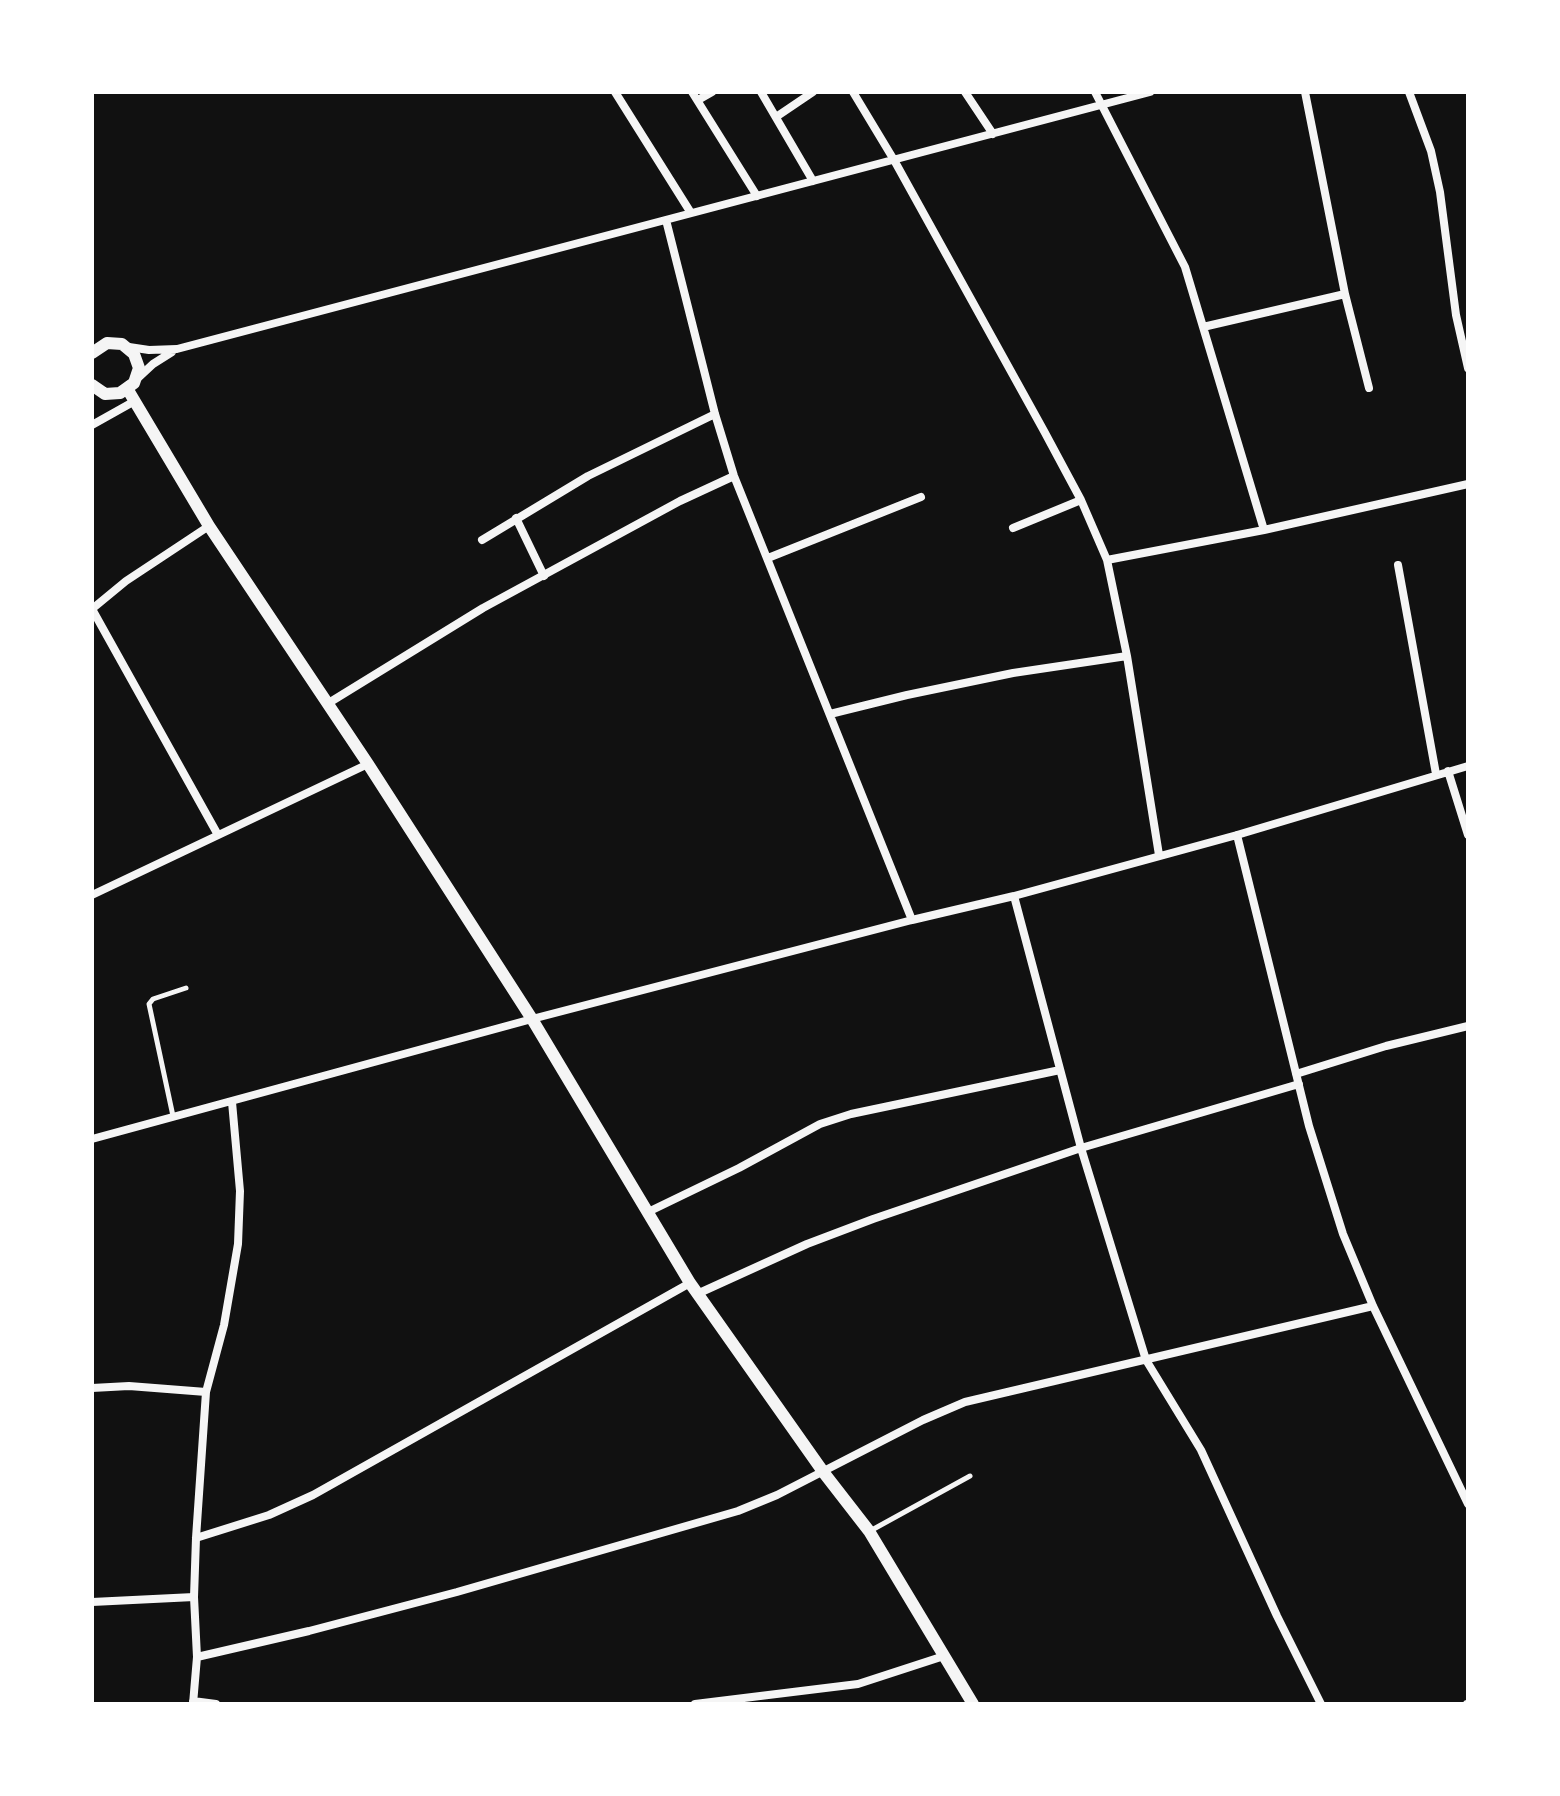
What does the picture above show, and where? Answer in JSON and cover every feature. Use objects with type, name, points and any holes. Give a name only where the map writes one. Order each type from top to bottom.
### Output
[{"type":"street","points":[[615,92],[691,213]]},
{"type":"street","points":[[712,92],[695,96],[757,196]]},
{"type":"street","points":[[761,92],[813,181]]},
{"type":"street","points":[[776,117],[813,92]]},
{"type":"street","points":[[853,92],[894,160],[1081,500],[1107,560],[1127,656],[1159,855]]},
{"type":"street","points":[[965,92],[993,134]]},
{"type":"street","points":[[1095,92],[1185,267],[1264,530]]},
{"type":"street","points":[[92,334],[96,350],[114,343],[149,350],[177,349],[1150,92]]},
{"type":"street","points":[[1305,92],[1345,294],[1369,388]]},
{"type":"street","points":[[1409,92],[1431,151],[1440,192],[1456,315],[1468,368]]},
{"type":"street","points":[[666,220],[715,414],[734,476],[912,920]]},
{"type":"street","points":[[1203,327],[1345,294]]},
{"type":"street","points":[[122,344],[134,354],[139,368],[131,392],[209,526],[368,764],[532,1019],[694,1289],[824,1473],[869,1531],[973,1704]]},
{"type":"street","points":[[92,425],[131,392],[153,364],[177,349]]},
{"type":"street","points":[[94,388],[113,395],[131,392]]},
{"type":"street","points":[[482,540],[588,476],[715,414]]},
{"type":"street","points":[[327,704],[448,629],[680,501],[734,476]]},
{"type":"street","points":[[1107,560],[1264,530],[1468,484]]},
{"type":"street","points":[[768,558],[921,497]]},
{"type":"street","points":[[1013,528],[1081,500]]},
{"type":"street","points":[[516,518],[544,576]]},
{"type":"street","points":[[209,526],[126,581],[92,609],[218,835]]},
{"type":"street","points":[[1398,565],[1436,774]]},
{"type":"street","points":[[830,714],[1013,673],[1127,656]]},
{"type":"street","points":[[92,895],[368,764]]},
{"type":"street","points":[[92,1139],[532,1019],[1014,896],[1237,835],[1468,766]]},
{"type":"street","points":[[1448,771],[1468,835]]},
{"type":"street","points":[[1237,835],[1309,1126],[1343,1234],[1373,1306],[1468,1504]]},
{"type":"street","points":[[1014,896],[1081,1148],[1146,1360],[1201,1450],[1321,1704]]},
{"type":"street","points":[[196,1538],[269,1515],[313,1495],[694,1289],[807,1244],[1081,1148],[1297,1079],[1386,1046],[1468,1026]]},
{"type":"street","points":[[648,1212],[820,1124],[851,1114],[1060,1070]]},
{"type":"street","points":[[216,1704],[193,1702],[197,1657],[194,1597],[206,1392],[224,1325],[238,1244],[240,1191],[232,1102]]},
{"type":"street","points":[[197,1657],[324,1627],[738,1511],[824,1473],[890,1436],[965,1402],[1373,1306]]},
{"type":"street","points":[[92,1388],[129,1386],[206,1392]]},
{"type":"street","points":[[92,1602],[194,1597]]},
{"type":"street","points":[[695,1704],[858,1684],[944,1656]]},
{"type":"lane","points":[[174,1117],[149,1004],[153,999],[186,988]]},
{"type":"lane","points":[[869,1531],[970,1476]]}]
